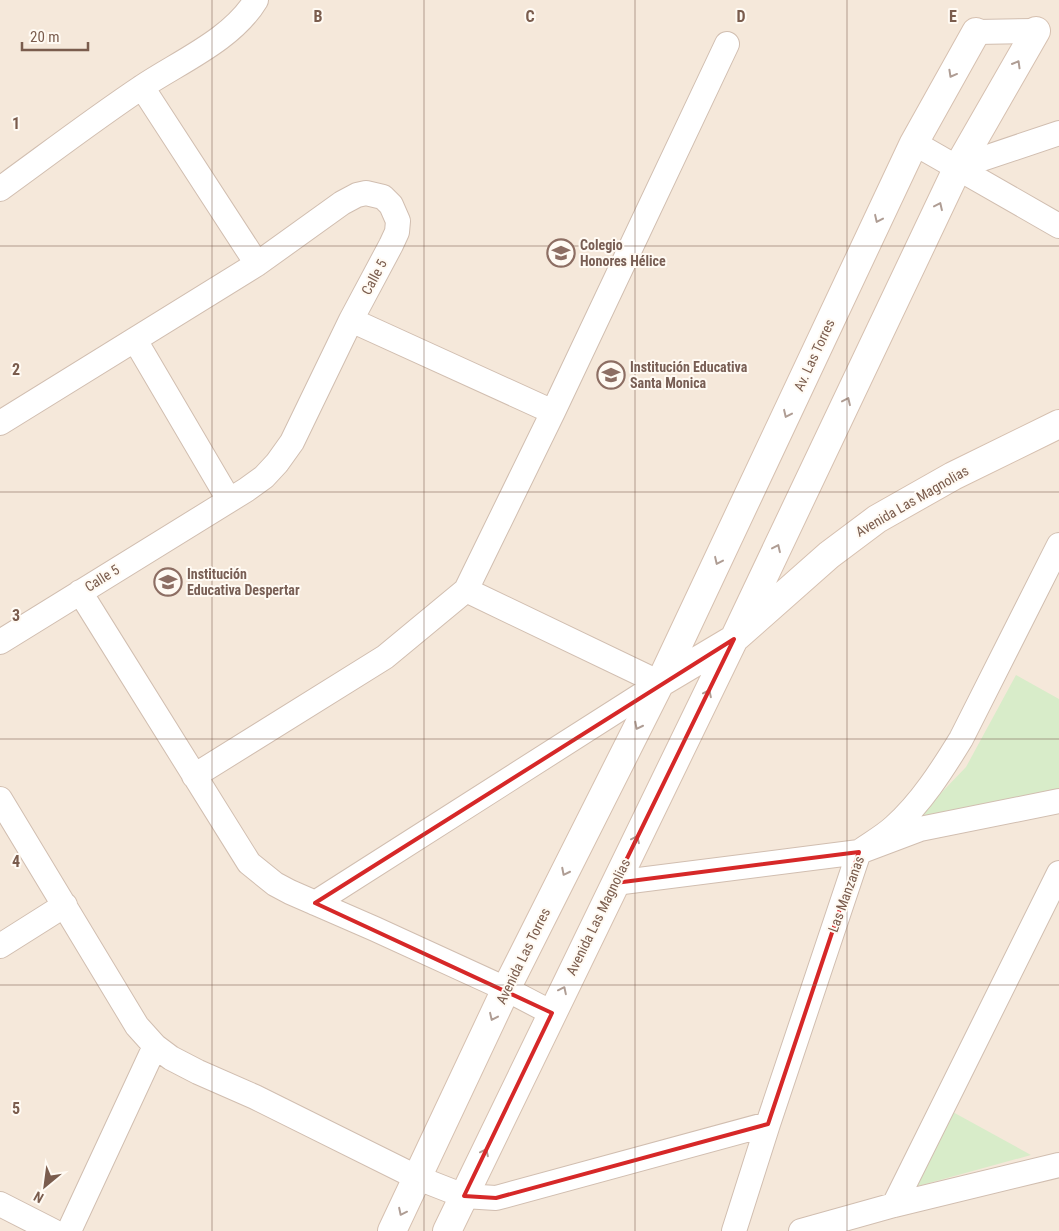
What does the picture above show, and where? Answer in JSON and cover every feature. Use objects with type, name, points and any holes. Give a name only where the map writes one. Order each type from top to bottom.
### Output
[{"type":"street","points":[[0,189],[142,87],[226,32],[244,16],[256,0]]},
{"type":"street","points":[[976,32],[1036,31]]},
{"type":"street","points":[[734,639],[958,167],[1036,31]]},
{"type":"street","name":"Av. Las Torres","points":[[660,683],[914,143],[976,32]]},
{"type":"street","points":[[194,776],[385,657],[466,590],[553,412],[726,44]]},
{"type":"street","points":[[142,87],[257,264]]},
{"type":"street","points":[[958,167],[1059,133]]},
{"type":"street","points":[[914,143],[1059,226]]},
{"type":"street","name":"Calle 5","points":[[0,423],[257,264],[330,211],[357,195],[366,193],[383,197],[395,212],[398,221],[397,232],[351,320],[292,442],[277,463],[264,477],[246,490],[0,642]]},
{"type":"street","points":[[351,320],[553,412]]},
{"type":"street","points":[[135,340],[229,500]]},
{"type":"street","name":"Avenida Las Magnolias","points":[[660,683],[734,639],[829,555],[877,519],[953,476],[1031,436],[1059,424]]},
{"type":"street","name":"Las Manzanas","points":[[734,1231],[859,852],[894,828],[914,806],[943,768],[961,739],[1059,545]]},
{"type":"street","points":[[466,590],[660,683]]},
{"type":"street","points":[[80,592],[249,863],[275,884],[506,989],[552,1013]]},
{"type":"street","name":"Avenida Las Magnolias","points":[[464,1196],[734,639]]},
{"type":"street","points":[[315,903],[660,683]]},
{"type":"street","name":"Avenida Las Torres","points":[[392,1231],[506,989],[660,683]]},
{"type":"street","points":[[0,799],[137,1026],[155,1046],[171,1058],[198,1072],[418,1178],[464,1196],[496,1198],[768,1124]]},
{"type":"street","points":[[615,883],[859,852],[920,829],[1059,801]]},
{"type":"street","points":[[894,1205],[1057,883]]},
{"type":"street","points":[[0,946],[65,905]]},
{"type":"street","points":[[69,1231],[155,1046]]},
{"type":"street","points":[[800,1231],[894,1205],[1059,1165]]},
{"type":"street","points":[[447,1231],[464,1196]]},
{"type":"street","points":[[0,1204],[53,1231]]},
{"type":"highlighted area","points":[[734,639],[615,883],[859,852],[768,1124],[496,1198],[464,1196],[552,1013],[315,903]]},
{"type":"shaded area","points":[[0,0],[1059,0],[1059,1231],[0,1231]]},
{"type":"green space","points":[[1016,675],[1059,699],[1059,793],[917,818],[966,767]]},
{"type":"green space","points":[[951,1111],[1031,1155],[911,1188]]},
{"type":"place","name":"Colegio Honores Hélice","points":[[561,253]]},
{"type":"place","name":"Institución Educativa Santa Monica","points":[[611,375]]},
{"type":"place","name":"Institución Educativa Despertar","points":[[168,582]]}]
